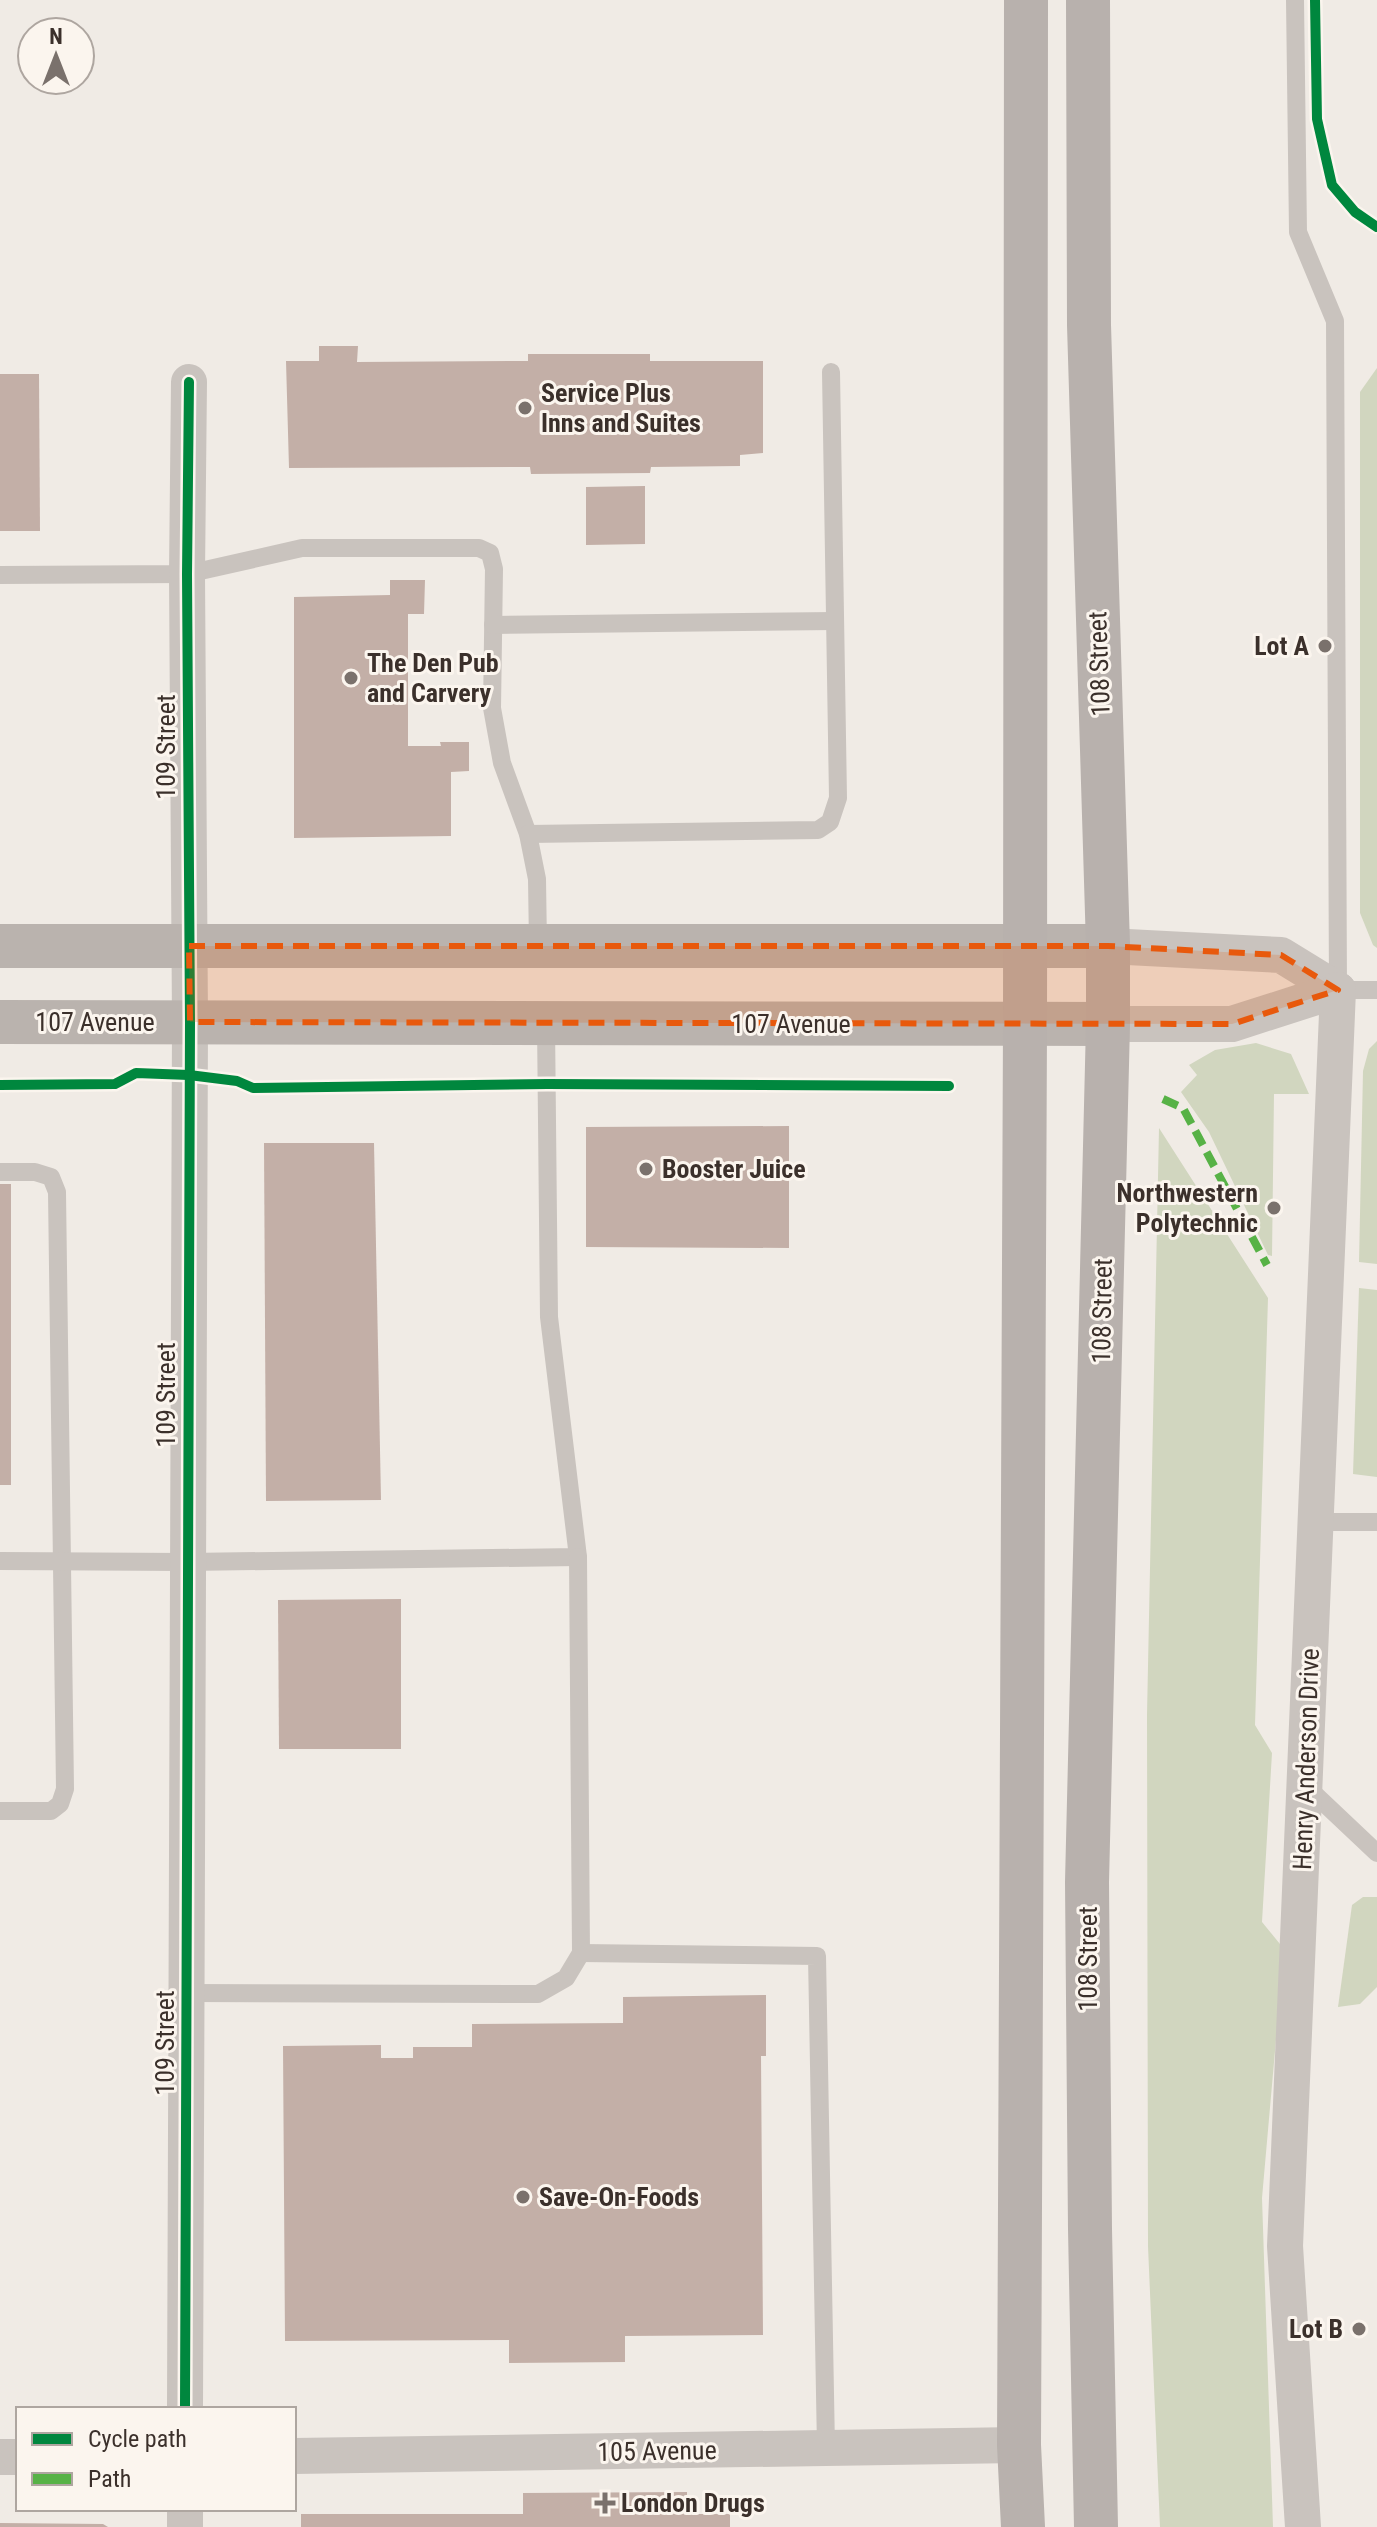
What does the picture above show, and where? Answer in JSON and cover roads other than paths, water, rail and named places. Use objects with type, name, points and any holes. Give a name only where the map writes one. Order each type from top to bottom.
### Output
[{"type":"main road","points":[[1023,2527],[1019,2445],[1026,0]]},
{"type":"main road","name":"108 Street","points":[[1088,0],[1089,325],[1108,946],[1087,1882],[1096,2527]]},
{"type":"main road","points":[[0,946],[1108,946]]},
{"type":"main road","name":"107 Avenue","points":[[0,1022],[1108,1024]]},
{"type":"street","name":"109 Street","points":[[185,2407],[189,382]]},
{"type":"street","points":[[1108,946],[1281,955],[1338,990]]},
{"type":"street","name":"107 Avenue","points":[[1108,1024],[1232,1024],[1338,990]]},
{"type":"street","name":"Henry Anderson Drive","points":[[1303,2527],[1285,2246],[1338,990]]},
{"type":"street","name":"105 Avenue","points":[[296,2456],[1019,2445]]},
{"type":"lane","points":[[1295,0],[1298,232],[1335,321],[1338,990],[1377,990]]},
{"type":"lane","points":[[528,834],[818,830],[830,822],[838,798],[831,372]]},
{"type":"lane","points":[[0,575],[187,574],[302,548],[479,548],[490,553],[494,569],[492,708],[502,763],[528,834],[537,879],[538,947]]},
{"type":"lane","points":[[493,625],[835,621]]},
{"type":"lane","points":[[187,1993],[538,1994],[566,1978],[581,1953],[578,1557],[549,1317],[546,1023]]},
{"type":"lane","points":[[0,1172],[35,1172],[51,1177],[57,1192],[65,1789],[60,1804],[51,1811],[0,1811]]},
{"type":"lane","points":[[1315,1522],[1377,1522]]},
{"type":"lane","points":[[0,1561],[578,1557]]},
{"type":"lane","points":[[1305,1785],[1377,1853]]},
{"type":"lane","points":[[581,1953],[817,1956],[826,2448]]},
{"type":"place","name":"Service Plus Inns and Suites","points":[[525,408]]},
{"type":"place","name":"Lot A","points":[[1325,646]]},
{"type":"place","name":"The Den Pub and Carvery","points":[[351,678]]},
{"type":"place","name":"Booster Juice","points":[[646,1169]]},
{"type":"place","name":"Northwestern Polytechnic","points":[[1274,1208]]},
{"type":"place","name":"Save-On-Foods","points":[[523,2197]]},
{"type":"place","name":"Lot B","points":[[1359,2329]]},
{"type":"place","name":"London Drugs","points":[[605,2503]]}]
